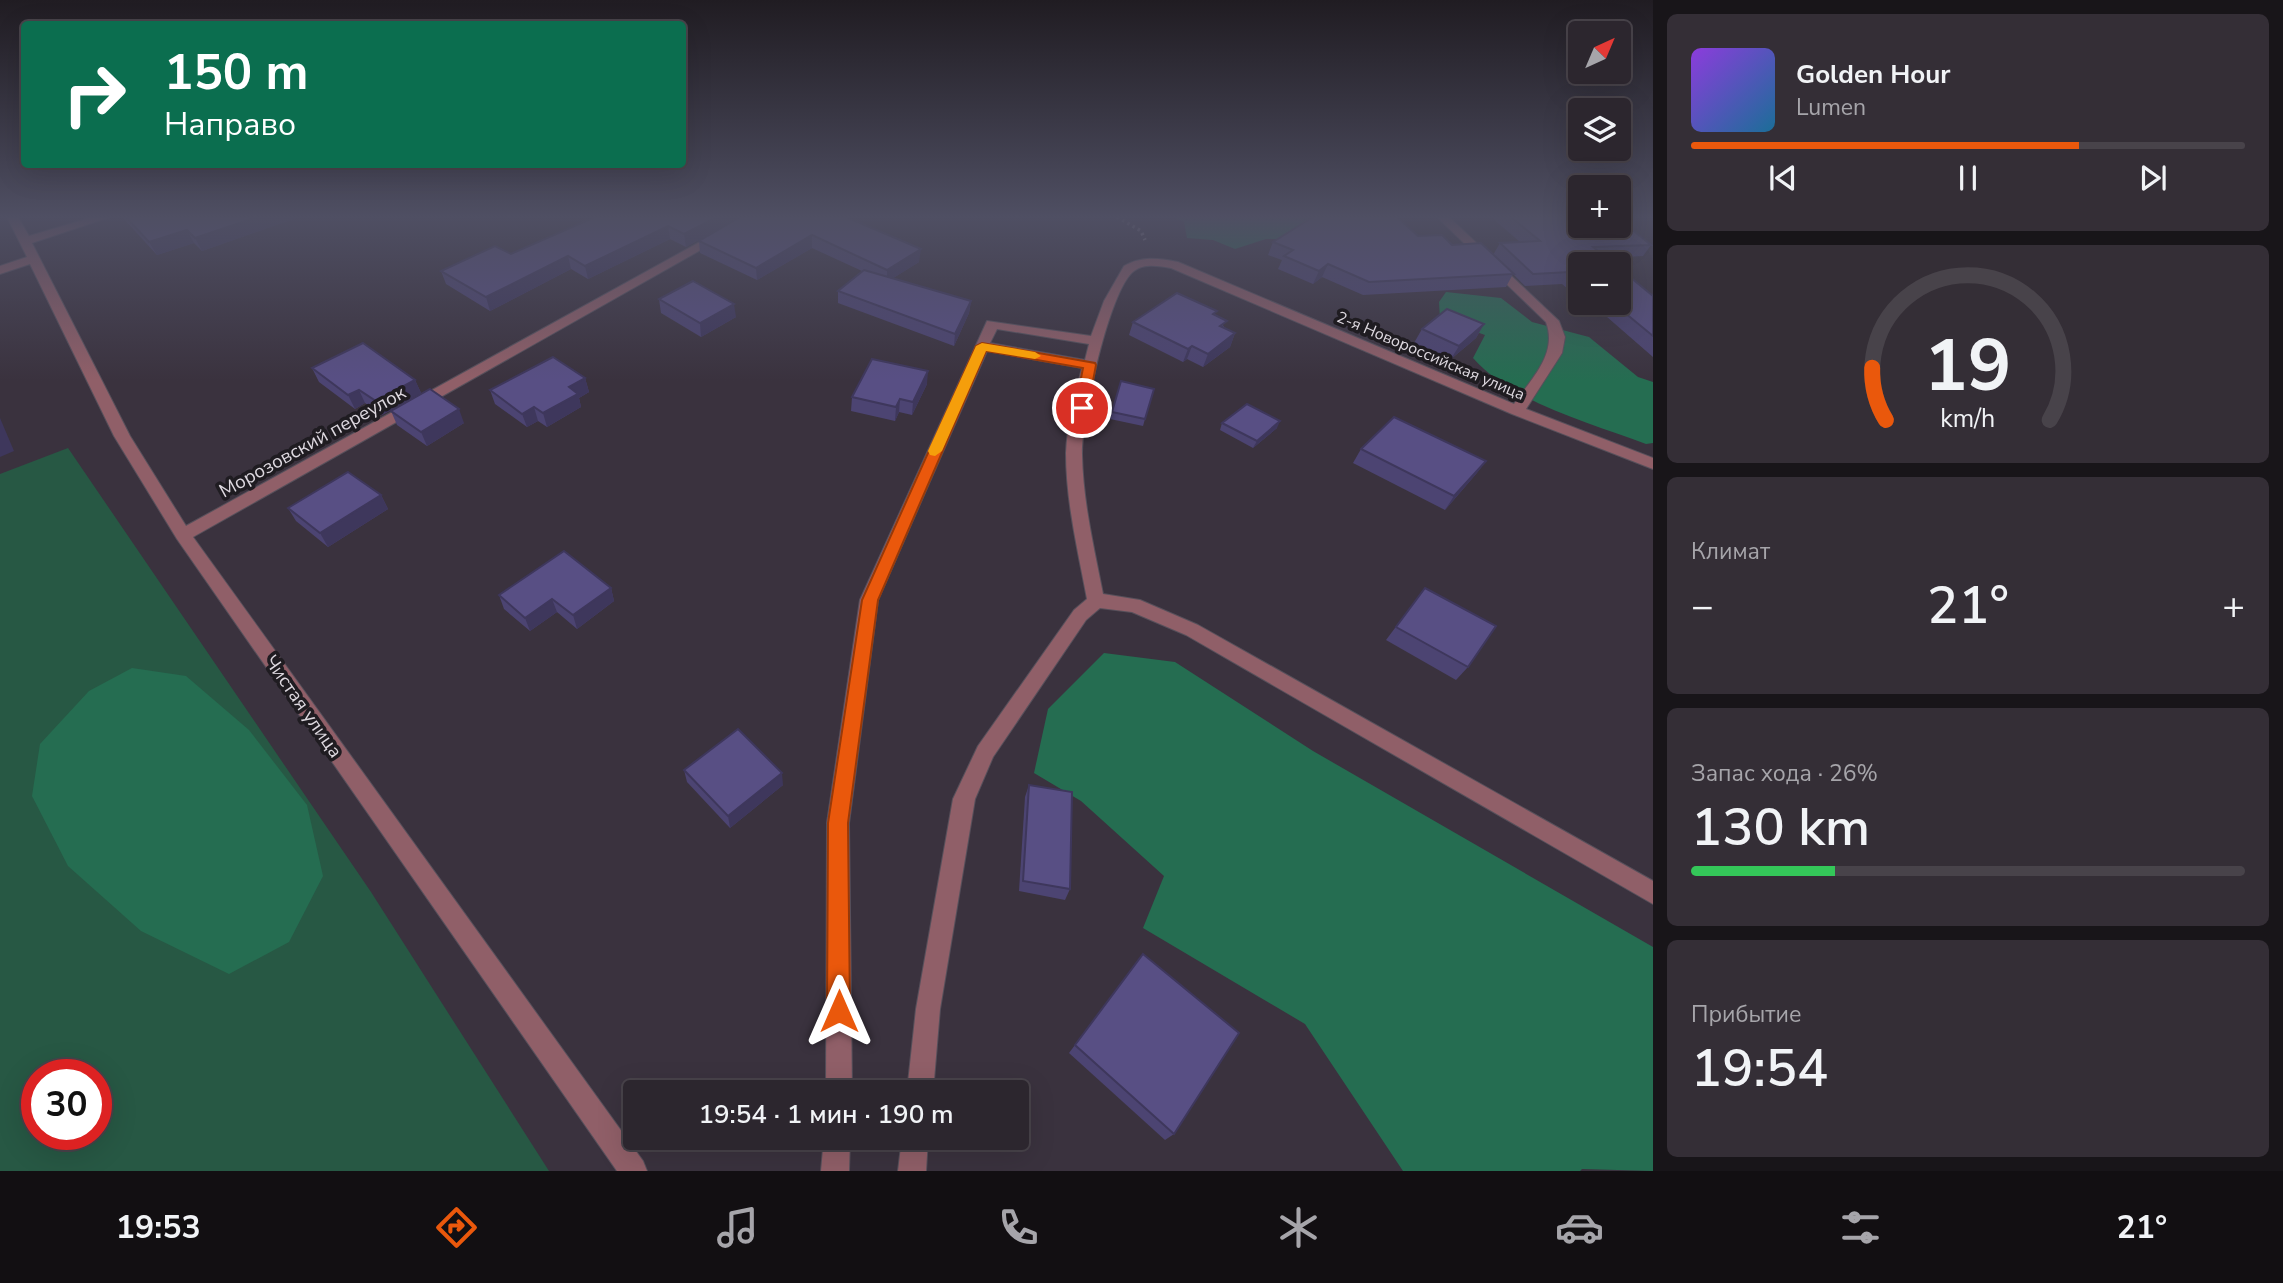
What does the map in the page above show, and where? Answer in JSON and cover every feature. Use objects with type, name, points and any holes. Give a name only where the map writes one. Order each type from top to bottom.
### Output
[{"type":"street","name":"Чистая улица","points":[[40,272],[122,436],[183,535],[633,1171]]},
{"type":"street","name":"Морозовский переулок","points":[[183,535],[655,272]]},
{"type":"street","points":[[1096,601],[1073,451],[1095,341],[1118,280],[1126,272]]},
{"type":"street","name":"2-я Новороссийская улица","points":[[1191,272],[1517,411],[1653,464]]},
{"type":"street","points":[[1500,272],[1552,321],[1558,337],[1555,353],[1517,411]]},
{"type":"street","points":[[839,1080],[838,823],[870,600],[992,324],[1095,341]]},
{"type":"street","points":[[982,346],[1090,365]]},
{"type":"street","points":[[921,1080],[928,1009],[964,799],[985,752],[1080,615],[1096,601],[1114,600],[1144,608],[1192,630],[1653,893]]},
{"type":"street","points":[[835,1171],[836,1150]]},
{"type":"street","points":[[912,1171],[914,1150]]},
{"type":"green space","points":[[1446,292],[1501,298],[1532,322],[1589,337],[1638,377],[1653,382],[1653,443],[1646,444],[1554,410],[1490,374],[1473,358],[1485,335],[1440,319],[1439,302]]},
{"type":"green space","points":[[68,448],[371,892],[549,1171],[0,1171],[0,474]]},
{"type":"green space","points":[[1104,653],[1175,662],[1313,751],[1653,947],[1653,1171],[1403,1171],[1305,1024],[1143,928],[1164,876],[1081,801],[1034,773],[1048,709]]},
{"type":"green space","points":[[132,668],[186,676],[249,730],[307,805],[323,876],[289,942],[229,974],[141,931],[68,866],[32,796],[40,744],[89,691]]},
{"type":"building","points":[[442,272],[537,272],[486,297]]},
{"type":"building","points":[[862,272],[870,272],[971,301],[955,334],[838,291]]},
{"type":"building","points":[[1345,272],[1511,272],[1514,274],[1369,282]]},
{"type":"building","points":[[1530,272],[1568,272],[1533,274]]},
{"type":"building","points":[[1631,278],[1653,296],[1653,336],[1628,315],[1631,315]]},
{"type":"building","points":[[693,281],[734,304],[700,323],[659,299]]},
{"type":"building","points":[[1177,293],[1217,311],[1213,314],[1227,321],[1220,326],[1235,333],[1208,354],[1192,346],[1188,349],[1133,322]]},
{"type":"building","points":[[1447,309],[1484,324],[1459,346],[1422,329]]},
{"type":"building","points":[[363,343],[415,380],[376,401],[359,390],[348,395],[312,368]]},
{"type":"building","points":[[553,357],[585,378],[569,387],[578,394],[543,413],[534,407],[522,414],[490,390]]},
{"type":"building","points":[[872,359],[928,371],[913,402],[900,399],[896,407],[852,397]]},
{"type":"building","points":[[1121,381],[1154,389],[1145,419],[1112,412]]},
{"type":"building","points":[[430,389],[459,409],[421,432],[391,411]]},
{"type":"building","points":[[1247,404],[1280,421],[1257,441],[1222,423]]},
{"type":"building","points":[[1394,417],[1486,461],[1454,496],[1361,449]]},
{"type":"building","points":[[348,472],[381,495],[320,533],[288,508]]},
{"type":"building","points":[[564,551],[611,588],[573,615],[552,599],[525,618],[499,595]]},
{"type":"building","points":[[1425,588],[1496,626],[1468,667],[1396,627]]},
{"type":"building","points":[[738,729],[782,773],[728,816],[684,770]]},
{"type":"building","points":[[1029,785],[1072,792],[1070,889],[1023,881]]},
{"type":"building","points":[[1143,954],[1239,1033],[1174,1134],[1075,1045]]},
{"type":"slow traffic","points":[[935,451],[982,346],[1035,356]]},
{"type":"route","points":[[839,1011],[838,823],[870,600],[982,346],[1090,365],[1082,408]]}]
